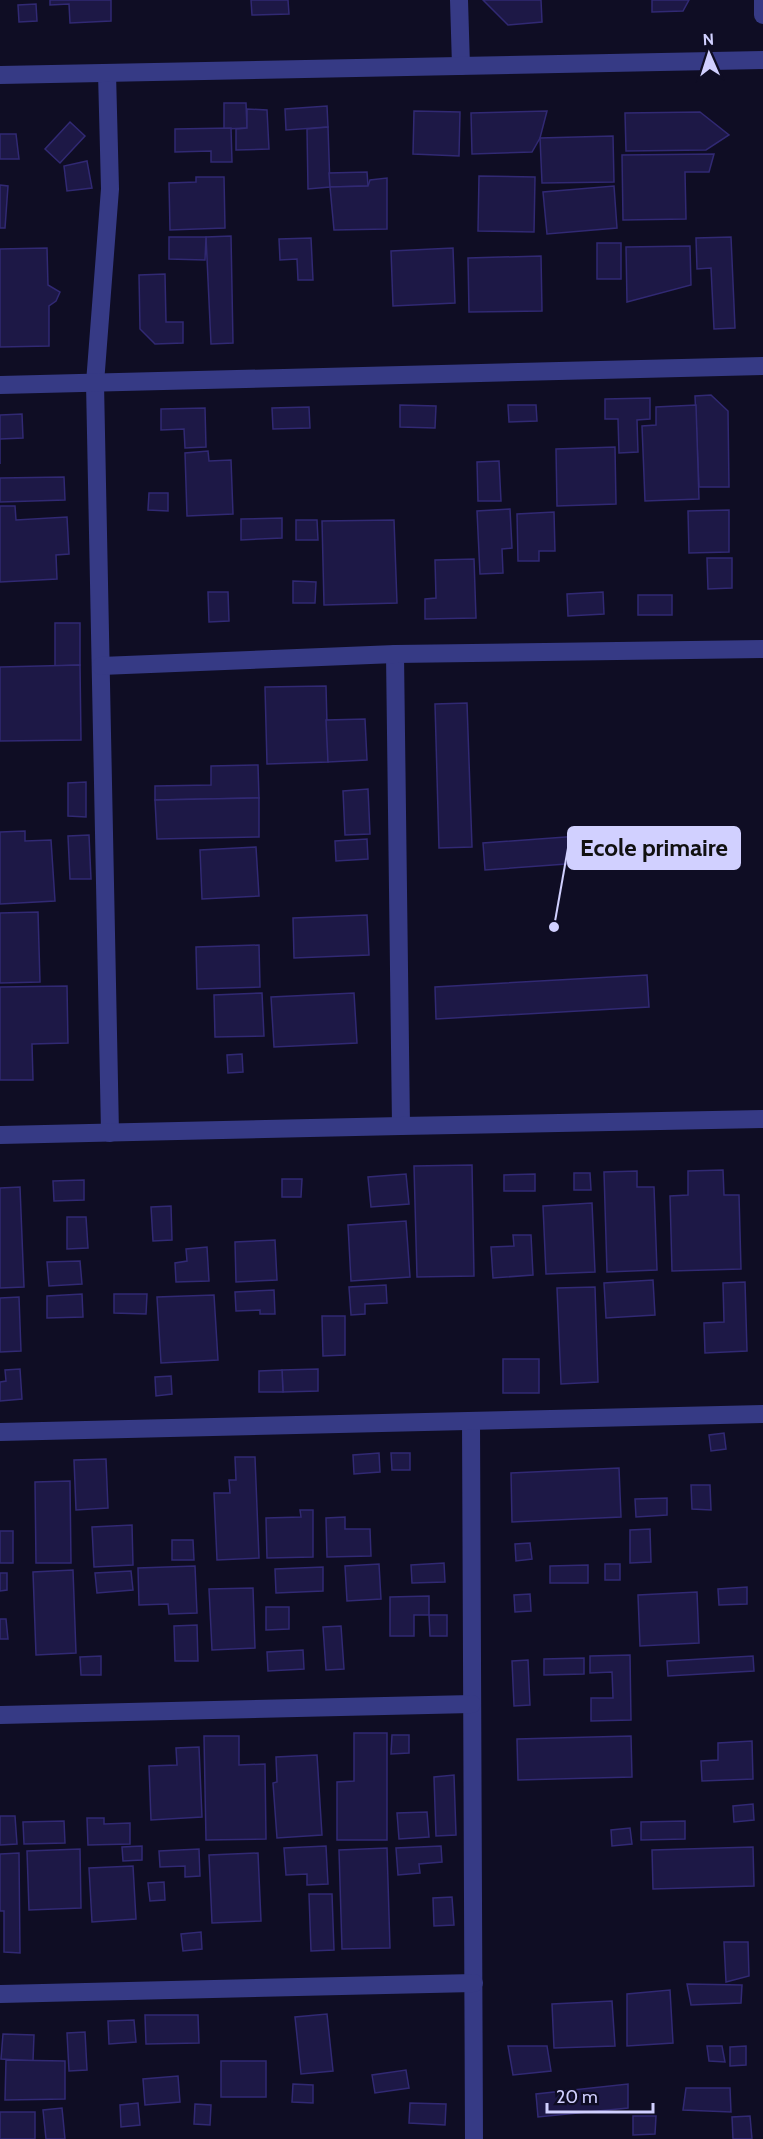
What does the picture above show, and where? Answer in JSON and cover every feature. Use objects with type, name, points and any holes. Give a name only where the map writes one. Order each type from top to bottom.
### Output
[{"type":"street","points":[[459,0],[461,66]]},
{"type":"street","points":[[763,0],[763,15]]},
{"type":"street","points":[[0,75],[763,60]]},
{"type":"street","points":[[107,73],[110,189],[95,383],[110,1133]]},
{"type":"street","points":[[0,386],[763,366]]},
{"type":"street","points":[[101,666],[395,654],[763,649]]},
{"type":"street","points":[[395,654],[400,1126]]},
{"type":"street","points":[[0,1136],[763,1119]]},
{"type":"street","points":[[0,1432],[763,1414]]},
{"type":"street","points":[[471,1421],[474,2139]]},
{"type":"street","points":[[0,1715],[472,1704]]},
{"type":"street","points":[[0,1994],[474,1983]]},
{"type":"building","points":[[50,0],[111,0],[111,21],[70,23],[69,4],[50,5]]},
{"type":"building","points":[[251,0],[288,0],[289,14],[252,15]]},
{"type":"building","points":[[483,0],[541,0],[542,22],[508,25]]},
{"type":"building","points":[[652,0],[689,0],[683,11],[652,12]]},
{"type":"building","points":[[36,4],[37,21],[19,22],[18,5]]},
{"type":"building","points":[[224,103],[246,103],[247,128],[224,129]]},
{"type":"building","points":[[327,106],[328,127],[286,130],[285,109]]},
{"type":"building","points":[[247,109],[267,110],[269,149],[236,150],[236,129],[247,128]]},
{"type":"building","points":[[414,111],[460,112],[459,156],[413,154]]},
{"type":"building","points":[[547,111],[540,138],[532,152],[472,154],[471,113]]},
{"type":"building","points":[[700,112],[729,135],[706,150],[626,151],[625,113]]},
{"type":"building","points":[[70,122],[85,136],[60,163],[45,149]]},
{"type":"building","points":[[328,127],[330,187],[308,189],[307,129]]},
{"type":"building","points":[[231,128],[232,162],[211,162],[211,151],[175,152],[175,129]]},
{"type":"building","points":[[0,134],[16,134],[19,159],[0,159]]},
{"type":"building","points":[[613,136],[614,182],[542,183],[540,138]]},
{"type":"building","points":[[714,154],[709,172],[685,172],[686,219],[623,220],[622,155]]},
{"type":"building","points":[[87,161],[92,188],[67,191],[64,166]]},
{"type":"building","points":[[367,172],[368,186],[330,187],[329,173]]},
{"type":"building","points":[[479,176],[535,177],[534,232],[478,231]]},
{"type":"building","points":[[196,177],[224,177],[225,228],[170,230],[169,183],[196,182]]},
{"type":"building","points":[[387,178],[387,229],[334,230],[330,187],[368,186],[370,180]]},
{"type":"building","points":[[0,185],[8,186],[5,228],[0,228]]},
{"type":"building","points":[[614,186],[617,228],[547,234],[543,192]]},
{"type":"building","points":[[231,236],[233,343],[211,344],[206,237]]},
{"type":"building","points":[[169,237],[206,237],[205,260],[169,259]]},
{"type":"building","points":[[731,237],[735,328],[714,329],[711,268],[697,269],[696,238]]},
{"type":"building","points":[[311,238],[313,280],[298,280],[297,259],[280,260],[279,239]]},
{"type":"building","points":[[597,243],[621,243],[621,279],[597,279]]},
{"type":"building","points":[[690,246],[691,285],[627,302],[626,247]]},
{"type":"building","points":[[47,248],[48,285],[60,292],[56,301],[49,306],[49,346],[0,347],[0,249]]},
{"type":"building","points":[[453,248],[455,303],[393,306],[391,251]]},
{"type":"building","points":[[541,256],[542,311],[469,312],[468,258]]},
{"type":"building","points":[[165,274],[166,322],[183,322],[183,343],[155,344],[140,329],[139,275]]},
{"type":"building","points":[[711,395],[728,411],[729,487],[699,487],[695,396]]},
{"type":"building","points":[[650,398],[650,419],[637,420],[638,452],[619,453],[618,419],[605,419],[605,399]]},
{"type":"building","points":[[400,405],[436,406],[435,428],[400,427]]},
{"type":"building","points":[[508,405],[536,405],[537,421],[509,422]]},
{"type":"building","points":[[696,405],[699,499],[645,501],[642,426],[656,425],[656,407]]},
{"type":"building","points":[[309,407],[310,428],[273,429],[272,408]]},
{"type":"building","points":[[205,408],[206,447],[185,448],[184,429],[161,430],[161,409]]},
{"type":"building","points":[[22,414],[23,438],[0,439],[0,415]]},
{"type":"building","points":[[615,447],[616,504],[557,506],[556,449]]},
{"type":"building","points":[[208,451],[209,461],[231,460],[233,514],[187,516],[185,453]]},
{"type":"building","points":[[499,461],[501,501],[478,501],[477,462]]},
{"type":"building","points":[[64,477],[65,500],[0,502],[0,478]]},
{"type":"building","points":[[149,493],[168,493],[168,511],[148,510]]},
{"type":"building","points":[[0,506],[15,506],[16,520],[67,517],[69,554],[56,555],[57,579],[0,582]]},
{"type":"building","points":[[510,509],[512,548],[502,549],[503,573],[480,574],[477,511]]},
{"type":"building","points":[[729,510],[729,552],[689,553],[688,511]]},
{"type":"building","points":[[554,512],[555,551],[539,551],[539,561],[518,561],[517,514]]},
{"type":"building","points":[[282,518],[282,538],[241,540],[241,519]]},
{"type":"building","points":[[296,520],[317,520],[318,540],[296,540]]},
{"type":"building","points":[[394,520],[397,603],[324,605],[322,521]]},
{"type":"building","points":[[707,558],[732,558],[732,588],[708,589]]},
{"type":"building","points":[[474,559],[476,618],[425,619],[425,599],[436,598],[435,560]]},
{"type":"building","points":[[293,581],[316,582],[315,603],[293,603]]},
{"type":"building","points":[[208,592],[228,592],[229,621],[209,622]]},
{"type":"building","points":[[603,592],[604,614],[568,616],[567,594]]},
{"type":"building","points":[[638,595],[672,595],[672,615],[638,615]]},
{"type":"building","points":[[55,623],[80,623],[80,665],[55,666]]},
{"type":"building","points":[[80,665],[81,740],[0,741],[0,667]]},
{"type":"building","points":[[326,686],[328,762],[267,764],[265,687]]},
{"type":"building","points":[[467,703],[472,847],[439,848],[435,704]]},
{"type":"building","points":[[365,719],[367,760],[328,762],[326,720]]},
{"type":"building","points":[[258,765],[259,798],[155,800],[155,786],[211,785],[211,766]]},
{"type":"building","points":[[86,782],[86,817],[68,816],[68,783]]},
{"type":"building","points":[[368,789],[370,834],[345,835],[343,791]]},
{"type":"building","points":[[259,798],[259,837],[157,839],[155,800]]},
{"type":"building","points":[[674,829],[676,856],[485,870],[483,843]]},
{"type":"building","points":[[25,831],[25,841],[51,840],[55,901],[0,904],[0,832]]},
{"type":"building","points":[[89,835],[91,879],[70,879],[68,836]]},
{"type":"building","points":[[367,839],[368,859],[336,861],[335,841]]},
{"type":"building","points":[[256,847],[259,896],[202,899],[200,850]]},
{"type":"building","points":[[38,912],[40,982],[0,983],[0,913]]},
{"type":"building","points":[[367,915],[369,955],[294,958],[293,918]]},
{"type":"building","points":[[259,945],[260,987],[197,989],[196,947]]},
{"type":"building","points":[[647,975],[649,1007],[436,1019],[435,987]]},
{"type":"building","points":[[67,986],[68,1043],[32,1044],[33,1080],[0,1080],[0,987]]},
{"type":"building","points":[[262,993],[264,1036],[215,1037],[214,995]]},
{"type":"building","points":[[354,993],[357,1043],[274,1047],[271,997]]},
{"type":"building","points":[[242,1054],[243,1072],[228,1073],[227,1055]]},
{"type":"building","points":[[472,1165],[474,1276],[417,1277],[414,1166]]},
{"type":"building","points":[[723,1170],[724,1195],[739,1195],[741,1269],[672,1271],[670,1196],[688,1195],[688,1171]]},
{"type":"building","points":[[637,1171],[637,1187],[654,1187],[657,1270],[607,1272],[604,1172]]},
{"type":"building","points":[[574,1173],[590,1173],[591,1190],[574,1190]]},
{"type":"building","points":[[406,1174],[409,1204],[371,1207],[368,1177]]},
{"type":"building","points":[[535,1174],[535,1191],[504,1191],[504,1175]]},
{"type":"building","points":[[282,1179],[302,1179],[301,1197],[282,1197]]},
{"type":"building","points":[[84,1180],[84,1200],[54,1201],[53,1181]]},
{"type":"building","points":[[20,1187],[24,1287],[0,1288],[0,1188]]},
{"type":"building","points":[[592,1203],[595,1272],[546,1274],[543,1206]]},
{"type":"building","points":[[171,1206],[172,1240],[153,1241],[151,1207]]},
{"type":"building","points":[[67,1217],[86,1217],[88,1248],[67,1249]]},
{"type":"building","points":[[406,1221],[410,1277],[351,1281],[348,1225]]},
{"type":"building","points":[[513,1235],[531,1235],[533,1275],[493,1278],[491,1247],[514,1246]]},
{"type":"building","points":[[275,1240],[277,1280],[236,1282],[235,1242]]},
{"type":"building","points":[[207,1247],[209,1281],[176,1282],[175,1263],[187,1261],[186,1249]]},
{"type":"building","points":[[80,1261],[82,1284],[49,1286],[47,1262]]},
{"type":"building","points":[[653,1280],[655,1315],[606,1318],[604,1283]]},
{"type":"building","points":[[745,1282],[747,1351],[705,1353],[704,1323],[724,1322],[723,1283]]},
{"type":"building","points":[[386,1285],[387,1303],[365,1304],[365,1314],[351,1315],[349,1287]]},
{"type":"building","points":[[595,1287],[598,1382],[561,1384],[557,1288]]},
{"type":"building","points":[[274,1290],[275,1314],[260,1314],[260,1310],[236,1311],[235,1292]]},
{"type":"building","points":[[82,1294],[83,1317],[47,1318],[47,1296]]},
{"type":"building","points":[[114,1294],[147,1294],[146,1314],[114,1313]]},
{"type":"building","points":[[214,1295],[218,1360],[161,1363],[157,1297]]},
{"type":"building","points":[[19,1297],[21,1351],[0,1352],[0,1298]]},
{"type":"building","points":[[322,1316],[345,1316],[345,1355],[323,1356]]},
{"type":"building","points":[[503,1359],[539,1359],[539,1393],[503,1393]]},
{"type":"building","points":[[20,1369],[22,1399],[0,1401],[0,1382],[6,1381],[5,1370]]},
{"type":"building","points":[[318,1369],[318,1391],[283,1392],[282,1370]]},
{"type":"building","points":[[282,1370],[283,1392],[259,1392],[259,1371]]},
{"type":"building","points":[[171,1376],[172,1394],[156,1396],[155,1377]]},
{"type":"building","points":[[724,1433],[726,1449],[711,1451],[709,1435]]},
{"type":"building","points":[[379,1453],[380,1472],[354,1474],[353,1455]]},
{"type":"building","points":[[391,1453],[410,1453],[410,1470],[392,1470]]},
{"type":"building","points":[[235,1457],[255,1457],[259,1558],[217,1560],[214,1493],[230,1493],[229,1480],[236,1480]]},
{"type":"building","points":[[106,1459],[108,1508],[76,1510],[74,1460]]},
{"type":"building","points":[[619,1468],[621,1517],[512,1522],[511,1473]]},
{"type":"building","points":[[70,1481],[71,1563],[36,1563],[35,1482]]},
{"type":"building","points":[[691,1485],[710,1485],[711,1510],[692,1509]]},
{"type":"building","points":[[667,1498],[667,1515],[636,1517],[635,1499]]},
{"type":"building","points":[[300,1510],[313,1510],[313,1557],[267,1558],[266,1518],[301,1517]]},
{"type":"building","points":[[345,1517],[345,1529],[370,1529],[371,1556],[327,1557],[326,1518]]},
{"type":"building","points":[[132,1525],[133,1565],[94,1567],[92,1527]]},
{"type":"building","points":[[650,1529],[651,1562],[630,1563],[630,1530]]},
{"type":"building","points":[[0,1531],[13,1531],[13,1563],[0,1563]]},
{"type":"building","points":[[172,1540],[193,1540],[194,1560],[172,1560]]},
{"type":"building","points":[[530,1543],[532,1559],[516,1561],[515,1544]]},
{"type":"building","points":[[444,1563],[445,1582],[412,1583],[411,1565]]},
{"type":"building","points":[[379,1564],[381,1599],[347,1601],[345,1566]]},
{"type":"building","points":[[605,1564],[620,1564],[620,1580],[605,1580]]},
{"type":"building","points":[[588,1565],[588,1583],[550,1583],[550,1566]]},
{"type":"building","points":[[195,1566],[197,1613],[169,1614],[168,1604],[139,1605],[138,1568]]},
{"type":"building","points":[[323,1567],[323,1591],[276,1593],[275,1569]]},
{"type":"building","points":[[73,1570],[76,1653],[36,1655],[33,1572]]},
{"type":"building","points":[[131,1571],[133,1590],[97,1593],[95,1573]]},
{"type":"building","points":[[0,1573],[7,1573],[7,1590],[0,1591]]},
{"type":"building","points":[[747,1587],[747,1604],[719,1605],[718,1589]]},
{"type":"building","points":[[253,1588],[255,1648],[212,1650],[209,1589]]},
{"type":"building","points":[[697,1592],[699,1643],[640,1646],[638,1595]]},
{"type":"building","points":[[530,1594],[531,1611],[515,1612],[514,1595]]},
{"type":"building","points":[[429,1596],[429,1615],[414,1615],[414,1636],[390,1636],[390,1597]]},
{"type":"building","points":[[266,1607],[289,1607],[289,1629],[266,1630]]},
{"type":"building","points":[[429,1615],[447,1615],[447,1636],[430,1636]]},
{"type":"building","points":[[0,1619],[6,1619],[8,1639],[0,1639]]},
{"type":"building","points":[[197,1625],[198,1661],[175,1661],[174,1626]]},
{"type":"building","points":[[341,1626],[344,1669],[326,1670],[323,1627]]},
{"type":"building","points":[[303,1650],[304,1669],[268,1671],[267,1652]]},
{"type":"building","points":[[630,1655],[631,1720],[591,1721],[591,1698],[613,1698],[612,1672],[590,1673],[590,1656]]},
{"type":"building","points":[[101,1656],[101,1675],[81,1675],[80,1657]]},
{"type":"building","points":[[753,1656],[754,1671],[668,1676],[667,1661]]},
{"type":"building","points":[[584,1658],[584,1674],[544,1675],[544,1659]]},
{"type":"building","points":[[528,1660],[530,1705],[514,1706],[512,1661]]},
{"type":"building","points":[[354,1733],[387,1733],[387,1840],[337,1840],[337,1782],[354,1781]]},
{"type":"building","points":[[392,1735],[409,1735],[409,1753],[391,1754]]},
{"type":"building","points":[[204,1736],[239,1736],[239,1765],[265,1764],[266,1839],[206,1840]]},
{"type":"building","points":[[631,1736],[632,1777],[518,1780],[517,1739]]},
{"type":"building","points":[[752,1741],[753,1779],[702,1781],[701,1761],[718,1760],[718,1743]]},
{"type":"building","points":[[199,1747],[202,1817],[151,1820],[149,1766],[177,1765],[176,1748]]},
{"type":"building","points":[[317,1755],[322,1835],[277,1838],[273,1783],[277,1782],[276,1757]]},
{"type":"building","points":[[454,1775],[456,1835],[436,1836],[434,1777]]},
{"type":"building","points":[[753,1804],[754,1820],[734,1822],[733,1806]]},
{"type":"building","points":[[427,1812],[429,1837],[399,1839],[397,1813]]},
{"type":"building","points":[[0,1816],[15,1816],[17,1844],[0,1845]]},
{"type":"building","points":[[87,1818],[104,1818],[104,1824],[130,1823],[130,1844],[88,1845]]},
{"type":"building","points":[[64,1821],[65,1843],[24,1844],[23,1822]]},
{"type":"building","points":[[685,1821],[685,1839],[641,1840],[641,1822]]},
{"type":"building","points":[[630,1828],[632,1844],[612,1846],[611,1830]]},
{"type":"building","points":[[142,1846],[142,1860],[123,1861],[122,1847]]},
{"type":"building","points":[[326,1846],[328,1884],[307,1885],[307,1874],[286,1875],[284,1848]]},
{"type":"building","points":[[441,1846],[442,1862],[419,1864],[420,1873],[398,1875],[396,1848]]},
{"type":"building","points":[[753,1847],[754,1886],[653,1889],[652,1850]]},
{"type":"building","points":[[387,1848],[390,1948],[342,1949],[339,1850]]},
{"type":"building","points":[[80,1849],[81,1908],[29,1910],[27,1851]]},
{"type":"building","points":[[199,1849],[200,1876],[185,1877],[185,1866],[160,1867],[159,1851]]},
{"type":"building","points":[[19,1853],[20,1953],[4,1952],[4,1911],[0,1911],[0,1854]]},
{"type":"building","points":[[258,1853],[261,1921],[212,1923],[209,1855]]},
{"type":"building","points":[[133,1866],[136,1919],[92,1922],[89,1868]]},
{"type":"building","points":[[164,1882],[165,1900],[150,1901],[148,1883]]},
{"type":"building","points":[[309,1894],[332,1894],[334,1950],[311,1951]]},
{"type":"building","points":[[452,1897],[454,1925],[434,1926],[433,1898]]},
{"type":"building","points":[[201,1932],[202,1949],[183,1951],[181,1934]]},
{"type":"building","points":[[724,1942],[748,1942],[749,1976],[726,1982]]},
{"type":"building","points":[[687,1984],[742,1985],[741,2003],[691,2005]]},
{"type":"building","points":[[670,1990],[673,2043],[627,2046],[627,1994]]},
{"type":"building","points":[[612,2001],[615,2046],[554,2048],[552,2004]]},
{"type":"building","points":[[327,2014],[333,2071],[301,2074],[295,2017]]},
{"type":"building","points":[[145,2015],[198,2015],[199,2043],[146,2044]]},
{"type":"building","points":[[134,2020],[136,2042],[109,2044],[108,2021]]},
{"type":"building","points":[[85,2032],[87,2070],[69,2071],[67,2033]]},
{"type":"building","points":[[3,2034],[34,2035],[33,2061],[1,2059]]},
{"type":"building","points":[[508,2046],[547,2046],[551,2071],[513,2075]]},
{"type":"building","points":[[707,2046],[722,2046],[725,2062],[709,2061]]},
{"type":"building","points":[[746,2046],[746,2065],[730,2066],[730,2047]]},
{"type":"building","points":[[6,2060],[65,2061],[65,2099],[5,2100]]},
{"type":"building","points":[[221,2061],[266,2061],[266,2097],[221,2097]]},
{"type":"building","points":[[406,2070],[409,2088],[375,2093],[372,2075]]},
{"type":"building","points":[[178,2076],[180,2102],[145,2105],[143,2079]]},
{"type":"building","points":[[293,2084],[313,2085],[313,2103],[292,2102]]},
{"type":"building","points":[[628,2084],[628,2108],[538,2117],[536,2094]]},
{"type":"building","points":[[686,2088],[730,2088],[731,2112],[683,2110]]},
{"type":"building","points":[[138,2103],[140,2125],[121,2127],[120,2105]]},
{"type":"building","points":[[410,2103],[446,2104],[445,2125],[409,2123]]},
{"type":"building","points":[[195,2104],[211,2105],[210,2125],[194,2124]]},
{"type":"building","points":[[62,2108],[65,2139],[46,2139],[43,2110]]},
{"type":"building","points":[[0,2112],[35,2112],[35,2139],[0,2139]]},
{"type":"building","points":[[633,2116],[656,2116],[655,2134],[633,2135]]},
{"type":"building","points":[[750,2116],[752,2139],[733,2139],[732,2117]]},
{"type":"place","name":"Ecole primaire","points":[[554,927]]}]
